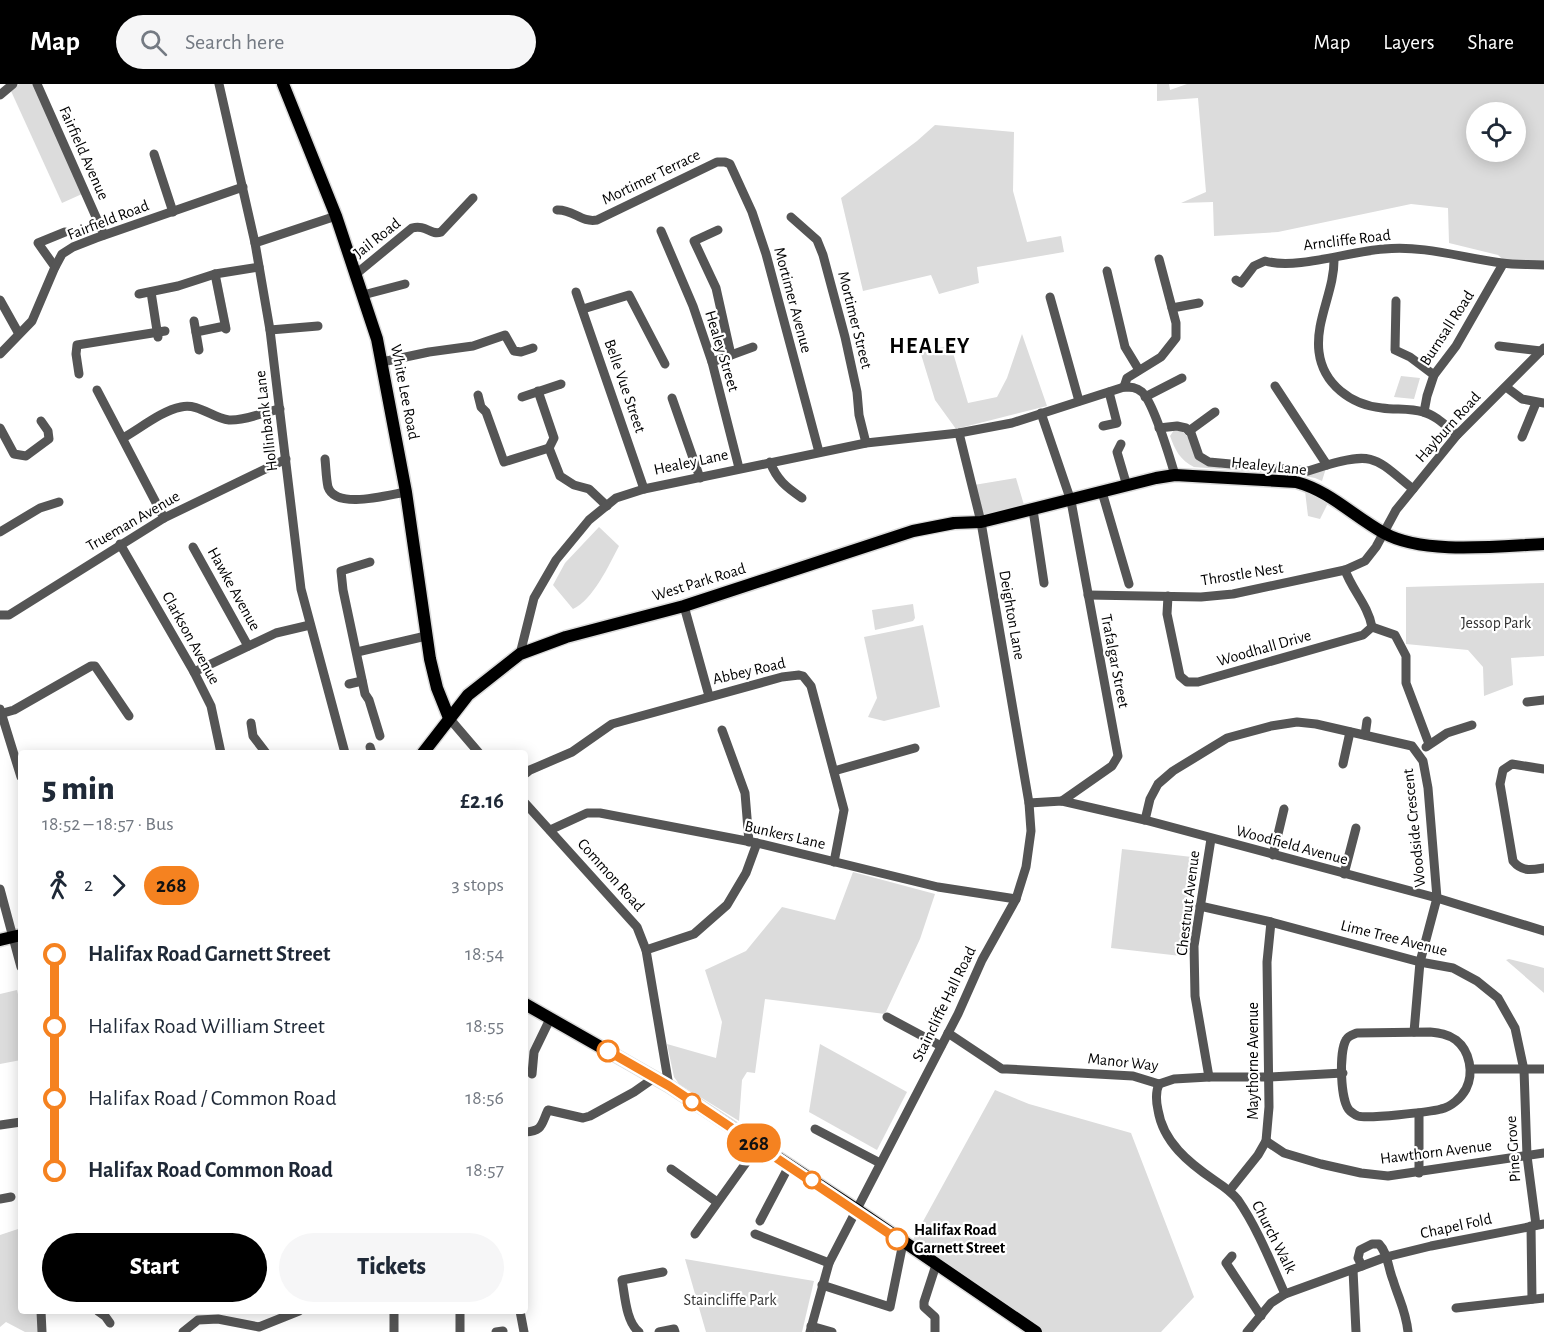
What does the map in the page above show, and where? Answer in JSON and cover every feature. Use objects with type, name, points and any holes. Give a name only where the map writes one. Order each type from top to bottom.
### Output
[{"type":"main road","name":"White Lee Road","points":[[283,84],[336,216],[377,339],[406,492],[426,636],[437,688],[450,718]]},
{"type":"main road","name":"Healey Lane","points":[[981,522],[1175,475],[1296,482],[1312,486],[1329,495],[1383,533],[1407,542],[1451,547],[1544,544]]},
{"type":"main road","name":"West Park Road","points":[[425,750],[468,695],[520,654],[566,637],[684,606],[914,531],[954,523],[981,522]]},
{"type":"main road","points":[[0,940],[17,936]]},
{"type":"main road","points":[[528,1007],[669,1086],[856,1209],[1036,1332]]},
{"type":"street","points":[[0,95],[13,84]]},
{"type":"street","name":"Fairfield Avenue","points":[[37,84],[104,235]]},
{"type":"street","name":"Hollinbank Lane","points":[[219,84],[255,243],[270,330],[301,589],[344,750]]},
{"type":"street","points":[[154,154],[172,212]]},
{"type":"street","name":"Mortimer Terrace","points":[[557,210],[565,210],[582,220],[597,220],[717,162],[725,162]]},
{"type":"street","name":"Mortimer Avenue","points":[[725,162],[730,164],[752,212],[766,254],[819,452]]},
{"type":"street","name":"Fairfield Road","points":[[0,354],[32,321],[54,267],[62,254],[73,247],[104,235],[243,187]]},
{"type":"street","name":"Jail Road","points":[[356,274],[412,228],[421,226],[436,234],[441,232],[473,198]]},
{"type":"street","points":[[255,243],[336,216]]},
{"type":"street","name":"Mortimer Street","points":[[790,217],[816,240],[824,255],[845,337],[866,443]]},
{"type":"street","points":[[718,230],[694,241],[716,288],[731,355]]},
{"type":"street","name":"Healey Street","points":[[660,231],[693,306],[712,362],[739,468]]},
{"type":"street","points":[[54,267],[38,243],[65,232]]},
{"type":"street","points":[[656,252],[666,247]]},
{"type":"street","name":"Arncliffe Road","points":[[1236,280],[1241,283],[1254,266],[1265,261],[1277,265],[1334,258],[1385,248],[1411,249],[1503,264],[1544,265]]},
{"type":"street","points":[[1159,258],[1176,323],[1176,338],[1161,357],[1127,378],[1124,387],[1136,387],[1144,393],[1175,475]]},
{"type":"street","points":[[1334,258],[1334,271],[1319,339],[1321,361],[1331,381],[1344,394],[1366,406],[1424,412],[1439,420],[1456,435]]},
{"type":"street","name":"Burnsall Road","points":[[1424,412],[1434,375],[1461,338],[1503,264]]},
{"type":"street","points":[[139,294],[178,286],[215,274],[259,267]]},
{"type":"street","points":[[1107,271],[1125,347],[1139,370]]},
{"type":"street","points":[[196,332],[226,328],[215,274]]},
{"type":"street","points":[[363,295],[405,284]]},
{"type":"street","points":[[79,374],[77,345],[160,333],[151,292]]},
{"type":"street","name":"Belle Vue Street","points":[[576,292],[644,489]]},
{"type":"street","points":[[583,309],[629,295],[665,364]]},
{"type":"street","points":[[1050,297],[1079,401]]},
{"type":"street","points":[[0,300],[19,334]]},
{"type":"street","points":[[1396,301],[1395,350],[1410,357],[1434,375]]},
{"type":"street","points":[[1172,308],[1199,303]]},
{"type":"street","points":[[194,321],[200,350]]},
{"type":"street","points":[[270,330],[318,326]]},
{"type":"street","points":[[382,362],[473,346],[505,335],[514,351],[521,352],[533,348]]},
{"type":"street","points":[[1499,346],[1543,350]]},
{"type":"street","points":[[712,362],[753,347]]},
{"type":"street","name":"Hayburn Road","points":[[1383,533],[1396,510],[1456,435],[1543,350]]},
{"type":"street","points":[[1145,397],[1183,380],[1177,369]]},
{"type":"street","points":[[522,397],[561,384]]},
{"type":"street","points":[[1275,386],[1327,465]]},
{"type":"street","name":"Healey Lane","points":[[520,654],[534,598],[556,560],[589,520],[616,498],[644,489],[739,468],[866,443],[959,433],[1012,423],[1124,387]]},
{"type":"street","points":[[1506,387],[1522,399],[1540,403],[1522,437]]},
{"type":"street","points":[[97,390],[164,518]]},
{"type":"street","points":[[478,395],[504,462],[549,448],[554,438],[538,392]]},
{"type":"street","points":[[1103,426],[1117,423],[1108,392]]},
{"type":"street","points":[[672,398],[700,478]]},
{"type":"street","points":[[123,438],[170,410],[182,406],[194,406],[218,418],[232,420],[279,409]]},
{"type":"street","points":[[470,411],[481,407]]},
{"type":"street","points":[[1189,431],[1215,412]]},
{"type":"street","name":"Trafalgar Street","points":[[1041,413],[1071,501],[1118,756],[1112,766],[1062,801]]},
{"type":"street","points":[[0,428],[14,454],[26,456],[49,439],[48,431],[41,421]]},
{"type":"street","points":[[1159,428],[1177,426],[1186,428],[1199,456],[1209,462],[1308,471],[1352,458],[1369,458],[1383,465],[1413,489]]},
{"type":"street","name":"Deighton Lane","points":[[959,433],[981,522],[1029,802]]},
{"type":"street","points":[[1121,444],[1118,452],[1127,486]]},
{"type":"street","points":[[549,448],[560,476],[574,485],[589,489],[607,506]]},
{"type":"street","name":"Trueman Avenue","points":[[0,615],[9,615],[164,518],[286,459]]},
{"type":"street","points":[[325,459],[328,487],[332,494],[340,499],[352,500],[406,492]]},
{"type":"street","points":[[770,462],[776,476],[784,486],[802,498]]},
{"type":"street","points":[[1102,492],[1130,584]]},
{"type":"street","points":[[0,532],[40,508],[59,502]]},
{"type":"street","points":[[1033,510],[1044,583]]},
{"type":"street","name":"Throstle Nest","points":[[1088,595],[1201,597],[1233,594],[1345,570],[1365,561],[1383,533]]},
{"type":"street","name":"Clarkson Avenue","points":[[120,544],[194,672],[211,706],[220,750]]},
{"type":"street","name":"Hawke Avenue","points":[[193,547],[248,646]]},
{"type":"street","points":[[370,562],[341,571],[342,590],[365,694],[380,736]]},
{"type":"street","points":[[1345,570],[1351,585],[1370,614],[1372,627],[1395,635],[1406,656],[1407,683],[1429,744]]},
{"type":"street","name":"Woodhall Drive","points":[[1168,596],[1167,614],[1176,662],[1180,676],[1187,682],[1198,682],[1363,635],[1372,627]]},
{"type":"street","points":[[684,606],[709,696]]},
{"type":"street","points":[[194,672],[276,633],[310,625]]},
{"type":"street","points":[[357,652],[426,636]]},
{"type":"street","points":[[18,768],[0,712],[14,710],[87,668],[95,666],[129,716]]},
{"type":"street","name":"Abbey Road","points":[[528,772],[572,752],[612,724],[782,677],[803,676],[811,686],[844,810],[834,862]]},
{"type":"street","points":[[350,684],[362,681]]},
{"type":"street","points":[[1527,702],[1544,700]]},
{"type":"street","points":[[450,718],[477,750]]},
{"type":"street","points":[[1365,735],[1367,721]]},
{"type":"street","name":"Woodside Crescent","points":[[1145,820],[1150,799],[1158,784],[1173,771],[1227,738],[1297,722],[1412,746],[1423,761],[1428,788],[1437,898],[1420,962],[1414,1032]]},
{"type":"street","points":[[251,723],[253,736],[264,750]]},
{"type":"street","points":[[1418,754],[1447,733],[1472,726]]},
{"type":"street","points":[[646,950],[694,934],[727,905],[746,873],[753,842],[745,793],[722,730]]},
{"type":"street","points":[[1343,764],[1350,732]]},
{"type":"street","points":[[834,771],[915,748]]},
{"type":"street","points":[[1544,769],[1512,764],[1503,770],[1500,784],[1513,861],[1518,867],[1527,870],[1544,868]]},
{"type":"street","name":"Woodfield Avenue","points":[[1029,802],[1062,801],[1145,820],[1437,898],[1544,931]]},
{"type":"street","name":"Staincliffe Hall Road","points":[[810,1329],[829,1263],[948,1033],[982,960],[1016,899],[1027,861],[1031,831],[1029,802]]},
{"type":"street","name":"Common Road","points":[[528,806],[627,913],[637,927],[646,950],[669,1086]]},
{"type":"street","points":[[1272,855],[1284,809]]},
{"type":"street","name":"Bunkers Lane","points":[[550,830],[587,813],[600,813],[753,842],[938,887],[1016,899]]},
{"type":"street","points":[[1344,874],[1356,828]]},
{"type":"street","name":"Chestnut Avenue","points":[[1209,1077],[1195,996],[1194,946],[1211,839]]},
{"type":"street","points":[[0,889],[17,936]]},
{"type":"street","name":"Lime Tree Avenue","points":[[1200,906],[1271,922],[1420,962],[1454,968],[1477,981],[1498,998],[1515,1028],[1524,1070]]},
{"type":"street","name":"Maythorne Avenue","points":[[1230,1190],[1258,1155],[1266,1141],[1269,1107],[1268,962],[1271,922]]},
{"type":"street","points":[[887,1017],[941,1046]]},
{"type":"street","points":[[532,1075],[534,1052],[550,1019]]},
{"type":"street","name":"Manor Way","points":[[948,1033],[1002,1069],[1134,1076],[1159,1084],[1174,1079],[1343,1073]]},
{"type":"street","points":[[1357,1033],[1444,1034],[1455,1039],[1465,1049],[1471,1069],[1466,1089],[1457,1101],[1443,1109],[1419,1113],[1359,1116],[1350,1111],[1344,1100],[1341,1050],[1347,1038],[1357,1033]]},
{"type":"street","points":[[1471,1069],[1544,1069]]},
{"type":"street","name":"Pine Grove","points":[[1524,1070],[1527,1156],[1537,1225],[1532,1299]]},
{"type":"street","points":[[528,1132],[541,1128],[548,1110],[583,1118],[590,1116],[634,1092],[654,1078]]},
{"type":"street","name":"Church Walk","points":[[1159,1084],[1156,1094],[1161,1124],[1185,1159],[1230,1190],[1259,1236],[1285,1294]]},
{"type":"street","points":[[1419,1113],[1419,1173]]},
{"type":"street","points":[[0,1125],[18,1122]]},
{"type":"street","points":[[815,1129],[880,1163]]},
{"type":"street","name":"Hawthorn Avenue","points":[[1266,1141],[1284,1153],[1362,1173],[1388,1176],[1544,1153]]},
{"type":"street","points":[[695,1234],[758,1146]]},
{"type":"street","points":[[760,1221],[789,1166]]},
{"type":"street","points":[[671,1169],[717,1202]]},
{"type":"street","points":[[0,1199],[11,1197]]},
{"type":"street","name":"Chapel Fold","points":[[1247,1332],[1271,1303],[1285,1294],[1386,1257],[1537,1225]]},
{"type":"street","points":[[756,1234],[829,1263]]},
{"type":"street","points":[[822,1285],[890,1307],[903,1243]]},
{"type":"street","points":[[1356,1332],[1357,1268],[1360,1250],[1364,1246],[1379,1244],[1384,1250],[1393,1282],[1407,1316],[1408,1332]]},
{"type":"street","points":[[1232,1256],[1226,1263],[1261,1316]]},
{"type":"street","points":[[935,1332],[935,1317],[924,1307],[924,1302],[936,1265]]},
{"type":"street","points":[[639,1332],[635,1329],[628,1312],[622,1280],[663,1272]]},
{"type":"street","points":[[1456,1308],[1544,1298]]},
{"type":"street","points":[[41,1314],[42,1332]]},
{"type":"street","points":[[183,1332],[198,1320],[218,1319],[259,1329],[292,1314]]},
{"type":"street","points":[[394,1314],[394,1332]]},
{"type":"street","points":[[460,1314],[460,1332]]},
{"type":"street","points":[[521,1314],[524,1332]]},
{"type":"street","points":[[659,1332],[674,1329],[675,1332]]},
{"type":"street","points":[[810,1329],[832,1332]]},
{"type":"green space","points":[[19,84],[34,84],[82,194],[62,203],[11,91]]},
{"type":"green space","points":[[1157,84],[1169,84],[1170,90],[1187,84],[1544,84],[1544,264],[1507,263],[1498,255],[1449,243],[1448,208],[1411,204],[1278,232],[1214,236],[1213,202],[1181,203],[1206,192],[1198,98],[1157,101]]},
{"type":"green space","points":[[935,125],[1014,132],[1013,191],[1027,242],[1061,236],[1064,252],[977,267],[979,283],[939,294],[931,275],[863,291],[841,198]]},
{"type":"green space","points":[[1022,334],[1047,406],[956,429],[935,400],[920,351],[951,346],[968,403],[997,397],[1007,378]]},
{"type":"green space","points":[[1401,376],[1420,378],[1414,399],[1394,397]]},
{"type":"green space","points":[[1174,430],[1185,434],[1193,451],[1221,468],[1275,470],[1326,468],[1322,481],[1299,475],[1194,467],[1185,461],[1176,450],[1170,436]]},
{"type":"green space","points":[[1016,478],[1024,505],[987,514],[981,512],[974,485]]},
{"type":"green space","points":[[1305,491],[1328,503],[1320,519],[1308,516]]},
{"type":"green space","points":[[599,527],[619,546],[594,590],[573,609],[553,585],[565,563]]},
{"type":"green space","name":"Jessop Park","points":[[1544,583],[1544,656],[1511,658],[1513,685],[1484,696],[1483,667],[1468,650],[1406,644],[1406,587]]},
{"type":"green space","points":[[913,604],[915,618],[913,621],[875,630],[872,610]]},
{"type":"green space","points":[[923,625],[940,707],[884,721],[868,717],[877,698],[864,637]]},
{"type":"green space","points":[[1122,849],[1192,857],[1181,956],[1111,948]]},
{"type":"green space","points":[[853,872],[935,894],[920,939],[885,1014],[765,999],[755,1073],[747,1072],[742,1080],[739,1121],[679,1084],[674,1077],[667,1044],[716,1058],[722,1022],[705,970],[746,951],[782,907],[835,920]]},
{"type":"green space","points":[[1506,960],[1544,968],[1544,993]]},
{"type":"green space","points":[[17,990],[18,1061],[0,1064],[0,994]]},
{"type":"green space","points":[[820,1044],[907,1092],[877,1150],[809,1112]]},
{"type":"green space","points":[[995,1090],[1029,1104],[1131,1133],[1194,1297],[1161,1332],[1036,1332],[909,1247]]},
{"type":"green space","points":[[18,1229],[18,1314],[41,1314],[42,1332],[25,1332],[6,1322],[0,1327],[0,1235]]},
{"type":"green space","name":"Staincliffe Park","points":[[685,1259],[814,1281],[802,1332],[706,1332]]},
{"type":"bus line","name":"268","points":[[608,1051],[669,1086],[856,1209],[897,1239]]},
{"type":"place","name":"Halifax Road Garnett Street","points":[[897,1239]]},
{"type":"district","name":"HEALEY","points":[[930,346]]}]
